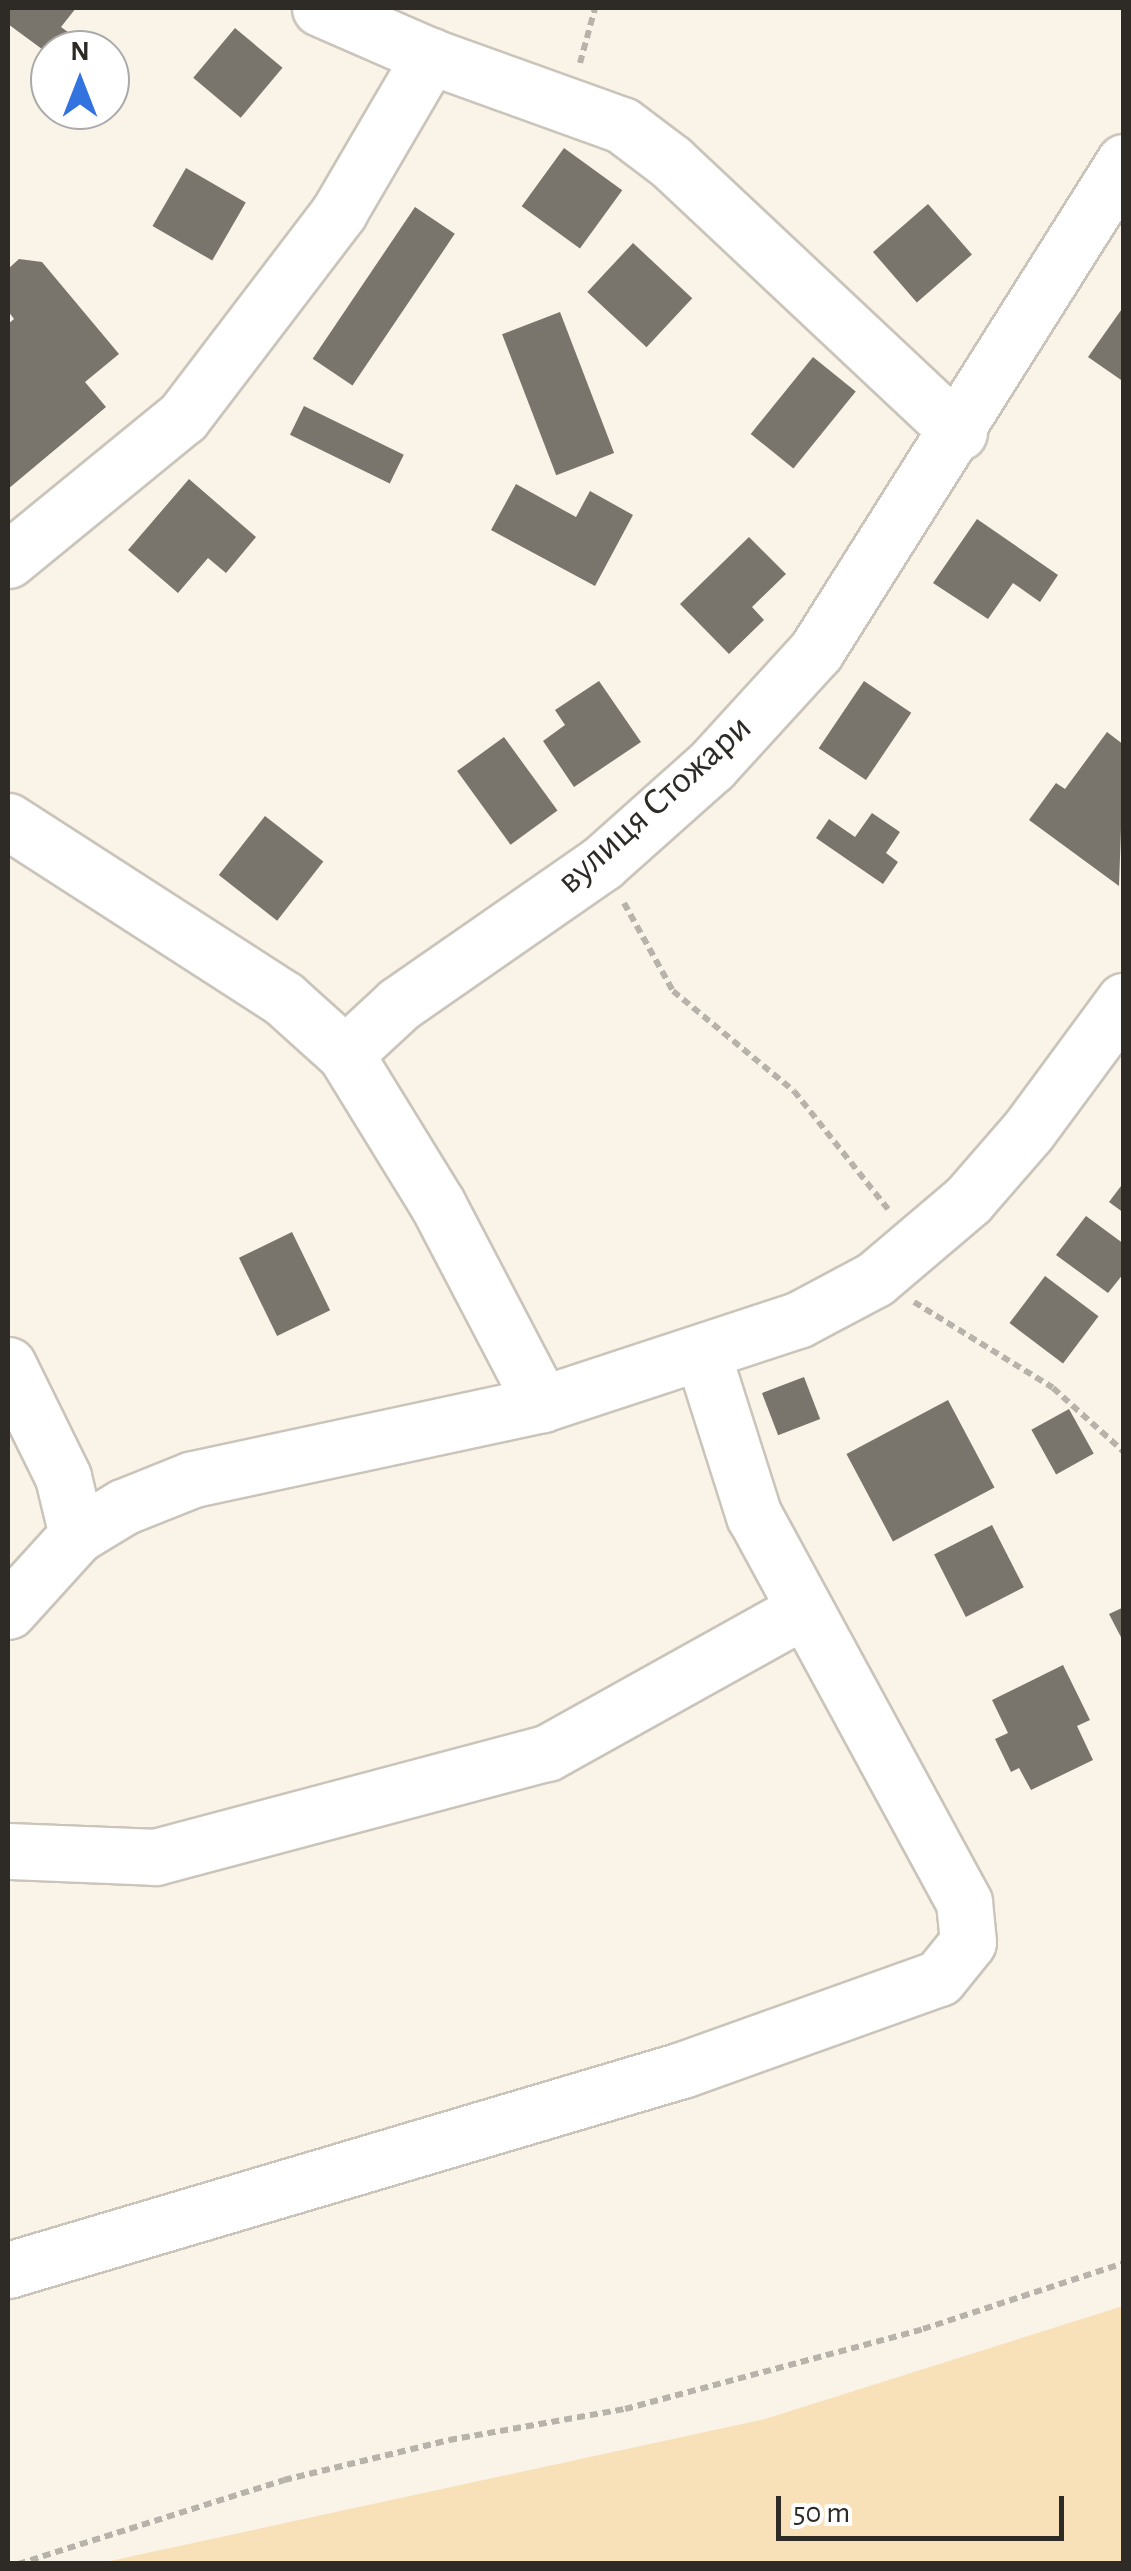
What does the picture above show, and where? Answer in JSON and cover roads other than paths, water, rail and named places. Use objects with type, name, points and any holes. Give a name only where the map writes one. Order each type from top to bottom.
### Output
[{"type":"street","points":[[320,8],[430,56],[622,125],[671,162],[959,432]]},
{"type":"street","points":[[8,560],[183,418],[339,212],[430,56]]},
{"type":"street","name":"вулиця Стожари","points":[[345,1054],[399,1004],[602,863],[711,766],[816,652],[959,432],[1124,162]]},
{"type":"street","points":[[8,821],[284,999],[345,1054],[438,1206],[542,1404]]},
{"type":"street","points":[[8,1611],[77,1535],[123,1507],[193,1479],[542,1404],[703,1355],[798,1320],[875,1279],[920,1248],[1028,1131],[1124,1001]]},
{"type":"street","points":[[8,2270],[682,2070],[939,1978],[968,1942],[964,1902],[754,1516],[703,1355]]},
{"type":"street","points":[[8,1364],[63,1477],[77,1535]]},
{"type":"street","points":[[8,1851],[155,1857],[547,1752],[804,1610]]}]
